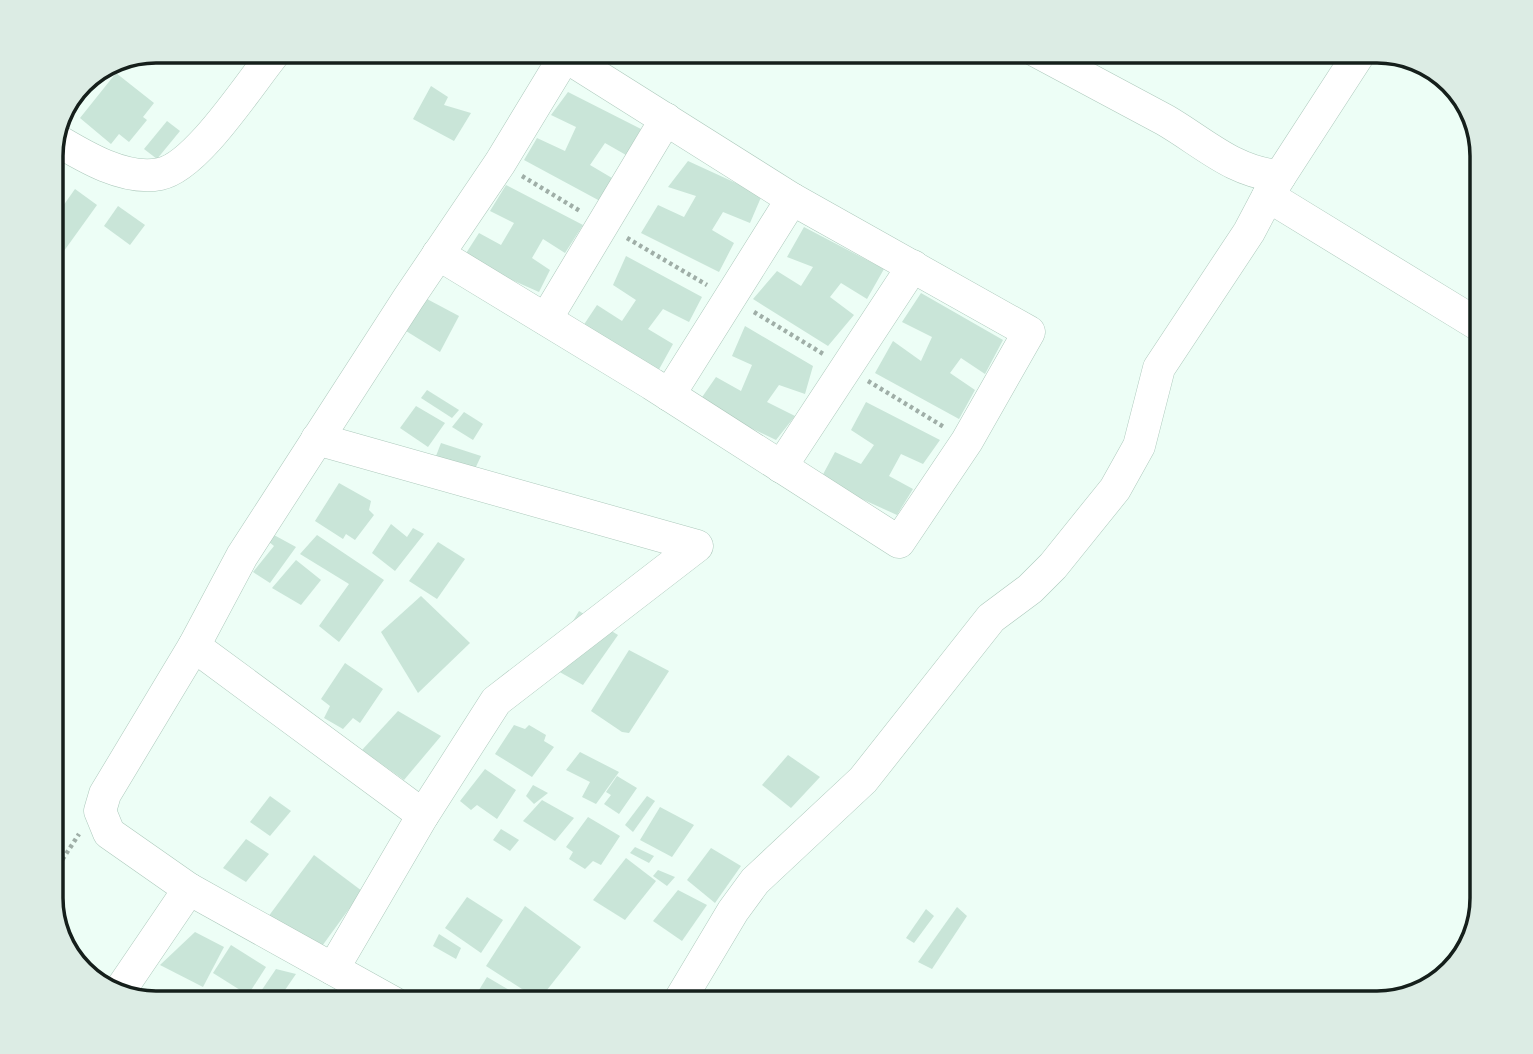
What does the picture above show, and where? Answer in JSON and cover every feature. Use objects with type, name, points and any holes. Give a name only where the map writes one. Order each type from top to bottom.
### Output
[{"type":"street","points":[[64,144],[99,163],[131,174],[160,174],[181,165],[209,136],[267,63]]},
{"type":"street","points":[[372,991],[189,889],[109,833],[100,811],[104,794],[194,646],[242,556],[500,163],[560,63]]},
{"type":"street","points":[[438,254],[669,395],[899,542],[967,441],[1029,332],[792,199],[581,63]]},
{"type":"street","points":[[1058,63],[1168,122],[1228,162],[1274,186],[1470,319]]},
{"type":"street","points":[[685,991],[733,911],[755,881],[863,780],[965,648],[991,618],[1030,589],[1052,566],[1115,489],[1143,436],[1152,387],[1159,368],[1249,232],[1274,186],[1353,63]]},
{"type":"street","points":[[546,320],[666,119]]},
{"type":"street","points":[[669,395],[792,199]]},
{"type":"street","points":[[781,467],[913,267]]},
{"type":"street","points":[[317,439],[697,546],[496,701],[423,815],[333,969]]},
{"type":"street","points":[[194,646],[423,815]]},
{"type":"street","points":[[123,984],[189,889]]},
{"type":"building","points":[[116,73],[154,103],[143,117],[147,120],[129,142],[119,134],[111,144],[80,118]]},
{"type":"building","points":[[431,86],[448,97],[444,105],[471,113],[454,141],[413,119]]},
{"type":"building","points":[[568,92],[641,129],[626,155],[605,143],[590,165],[612,178],[600,201],[524,160],[537,138],[565,151],[576,127],[551,115]]},
{"type":"building","points":[[167,121],[180,131],[157,159],[144,149]]},
{"type":"building","points":[[688,161],[762,195],[750,223],[723,212],[712,230],[734,243],[719,272],[641,233],[658,205],[684,217],[696,196],[668,187]]},
{"type":"building","points":[[506,185],[583,225],[565,253],[543,239],[532,258],[550,270],[539,292],[463,258],[479,233],[501,245],[514,223],[490,211]]},
{"type":"building","points":[[75,189],[97,205],[63,252],[63,206]]},
{"type":"building","points":[[118,206],[145,225],[130,245],[104,226]]},
{"type":"building","points":[[804,227],[884,269],[867,299],[841,283],[830,297],[854,315],[828,346],[753,299],[777,271],[801,286],[813,267],[787,257]]},
{"type":"building","points":[[626,256],[702,297],[689,322],[663,309],[648,329],[673,344],[657,373],[579,332],[597,305],[622,321],[636,300],[613,285]]},
{"type":"building","points":[[921,293],[1003,340],[985,374],[961,358],[950,373],[975,390],[959,419],[875,373],[893,341],[921,361],[932,337],[902,322]]},
{"type":"building","points":[[427,299],[459,316],[440,352],[406,331]]},
{"type":"building","points":[[745,326],[813,366],[805,394],[779,385],[767,402],[795,416],[776,440],[698,403],[716,377],[741,391],[752,365],[732,356]]},
{"type":"building","points":[[427,390],[459,410],[452,418],[421,398]]},
{"type":"building","points":[[866,402],[940,440],[923,464],[901,454],[889,476],[913,489],[897,515],[820,480],[835,452],[861,464],[874,445],[851,430]]},
{"type":"building","points":[[416,406],[445,423],[428,447],[400,428]]},
{"type":"building","points":[[464,412],[483,424],[473,440],[452,427]]},
{"type":"building","points":[[441,443],[481,456],[462,497],[426,482]]},
{"type":"building","points":[[339,483],[371,501],[369,510],[374,515],[355,540],[346,534],[343,539],[315,521]]},
{"type":"building","points":[[391,524],[407,537],[413,528],[424,534],[395,571],[372,553]]},
{"type":"building","points":[[274,535],[296,547],[270,583],[253,572],[274,546],[269,542]]},
{"type":"building","points":[[317,535],[384,580],[339,642],[319,626],[349,584],[300,554]]},
{"type":"building","points":[[438,542],[465,559],[437,599],[409,581]]},
{"type":"building","points":[[296,560],[321,580],[301,605],[272,588]]},
{"type":"building","points":[[421,596],[470,643],[418,693],[381,632]]},
{"type":"building","points":[[579,611],[618,635],[583,685],[547,665]]},
{"type":"building","points":[[629,650],[669,671],[629,733],[622,732],[591,711]]},
{"type":"building","points":[[345,663],[383,689],[360,723],[353,718],[343,729],[324,718],[330,706],[321,699]]},
{"type":"building","points":[[398,711],[441,736],[404,780],[362,750]]},
{"type":"building","points":[[514,725],[525,729],[529,725],[546,735],[544,741],[554,747],[532,777],[495,754]]},
{"type":"building","points":[[580,752],[619,772],[596,804],[582,797],[590,782],[566,770]]},
{"type":"building","points":[[788,755],[820,777],[791,808],[762,785]]},
{"type":"building","points":[[485,769],[516,790],[497,819],[477,805],[471,810],[460,801]]},
{"type":"building","points":[[617,776],[637,788],[619,814],[604,804],[611,795],[606,792]]},
{"type":"building","points":[[533,785],[548,793],[534,804],[526,796]]},
{"type":"building","points":[[270,796],[291,811],[270,836],[250,822]]},
{"type":"building","points":[[647,796],[655,801],[633,832],[625,825]]},
{"type":"building","points":[[542,800],[574,818],[555,841],[523,821]]},
{"type":"building","points":[[660,807],[694,825],[672,857],[640,840]]},
{"type":"building","points":[[588,817],[620,836],[601,865],[593,861],[585,869],[569,859],[573,852],[566,847]]},
{"type":"building","points":[[501,829],[519,840],[510,851],[493,840]]},
{"type":"building","points":[[246,839],[269,854],[246,882],[223,868]]},
{"type":"building","points":[[635,847],[654,856],[649,863],[630,853]]},
{"type":"building","points":[[711,848],[741,866],[715,903],[687,880]]},
{"type":"building","points":[[314,855],[362,891],[317,953],[268,917]]},
{"type":"building","points":[[626,858],[656,881],[625,920],[593,900]]},
{"type":"building","points":[[658,870],[675,877],[667,886],[653,876]]},
{"type":"building","points":[[678,890],[707,905],[682,941],[653,921]]},
{"type":"building","points":[[467,897],[503,920],[481,953],[445,928]]},
{"type":"building","points":[[525,906],[581,947],[546,991],[525,991],[486,966]]},
{"type":"building","points":[[957,907],[967,916],[932,969],[918,962]]},
{"type":"building","points":[[926,909],[934,916],[914,943],[906,938]]},
{"type":"building","points":[[195,932],[224,947],[203,987],[160,965]]},
{"type":"building","points":[[439,934],[461,948],[456,959],[433,946]]},
{"type":"building","points":[[231,945],[266,967],[251,991],[242,991],[213,973]]},
{"type":"building","points":[[276,969],[296,974],[284,991],[261,991]]},
{"type":"building","points":[[487,977],[511,991],[478,991]]}]
